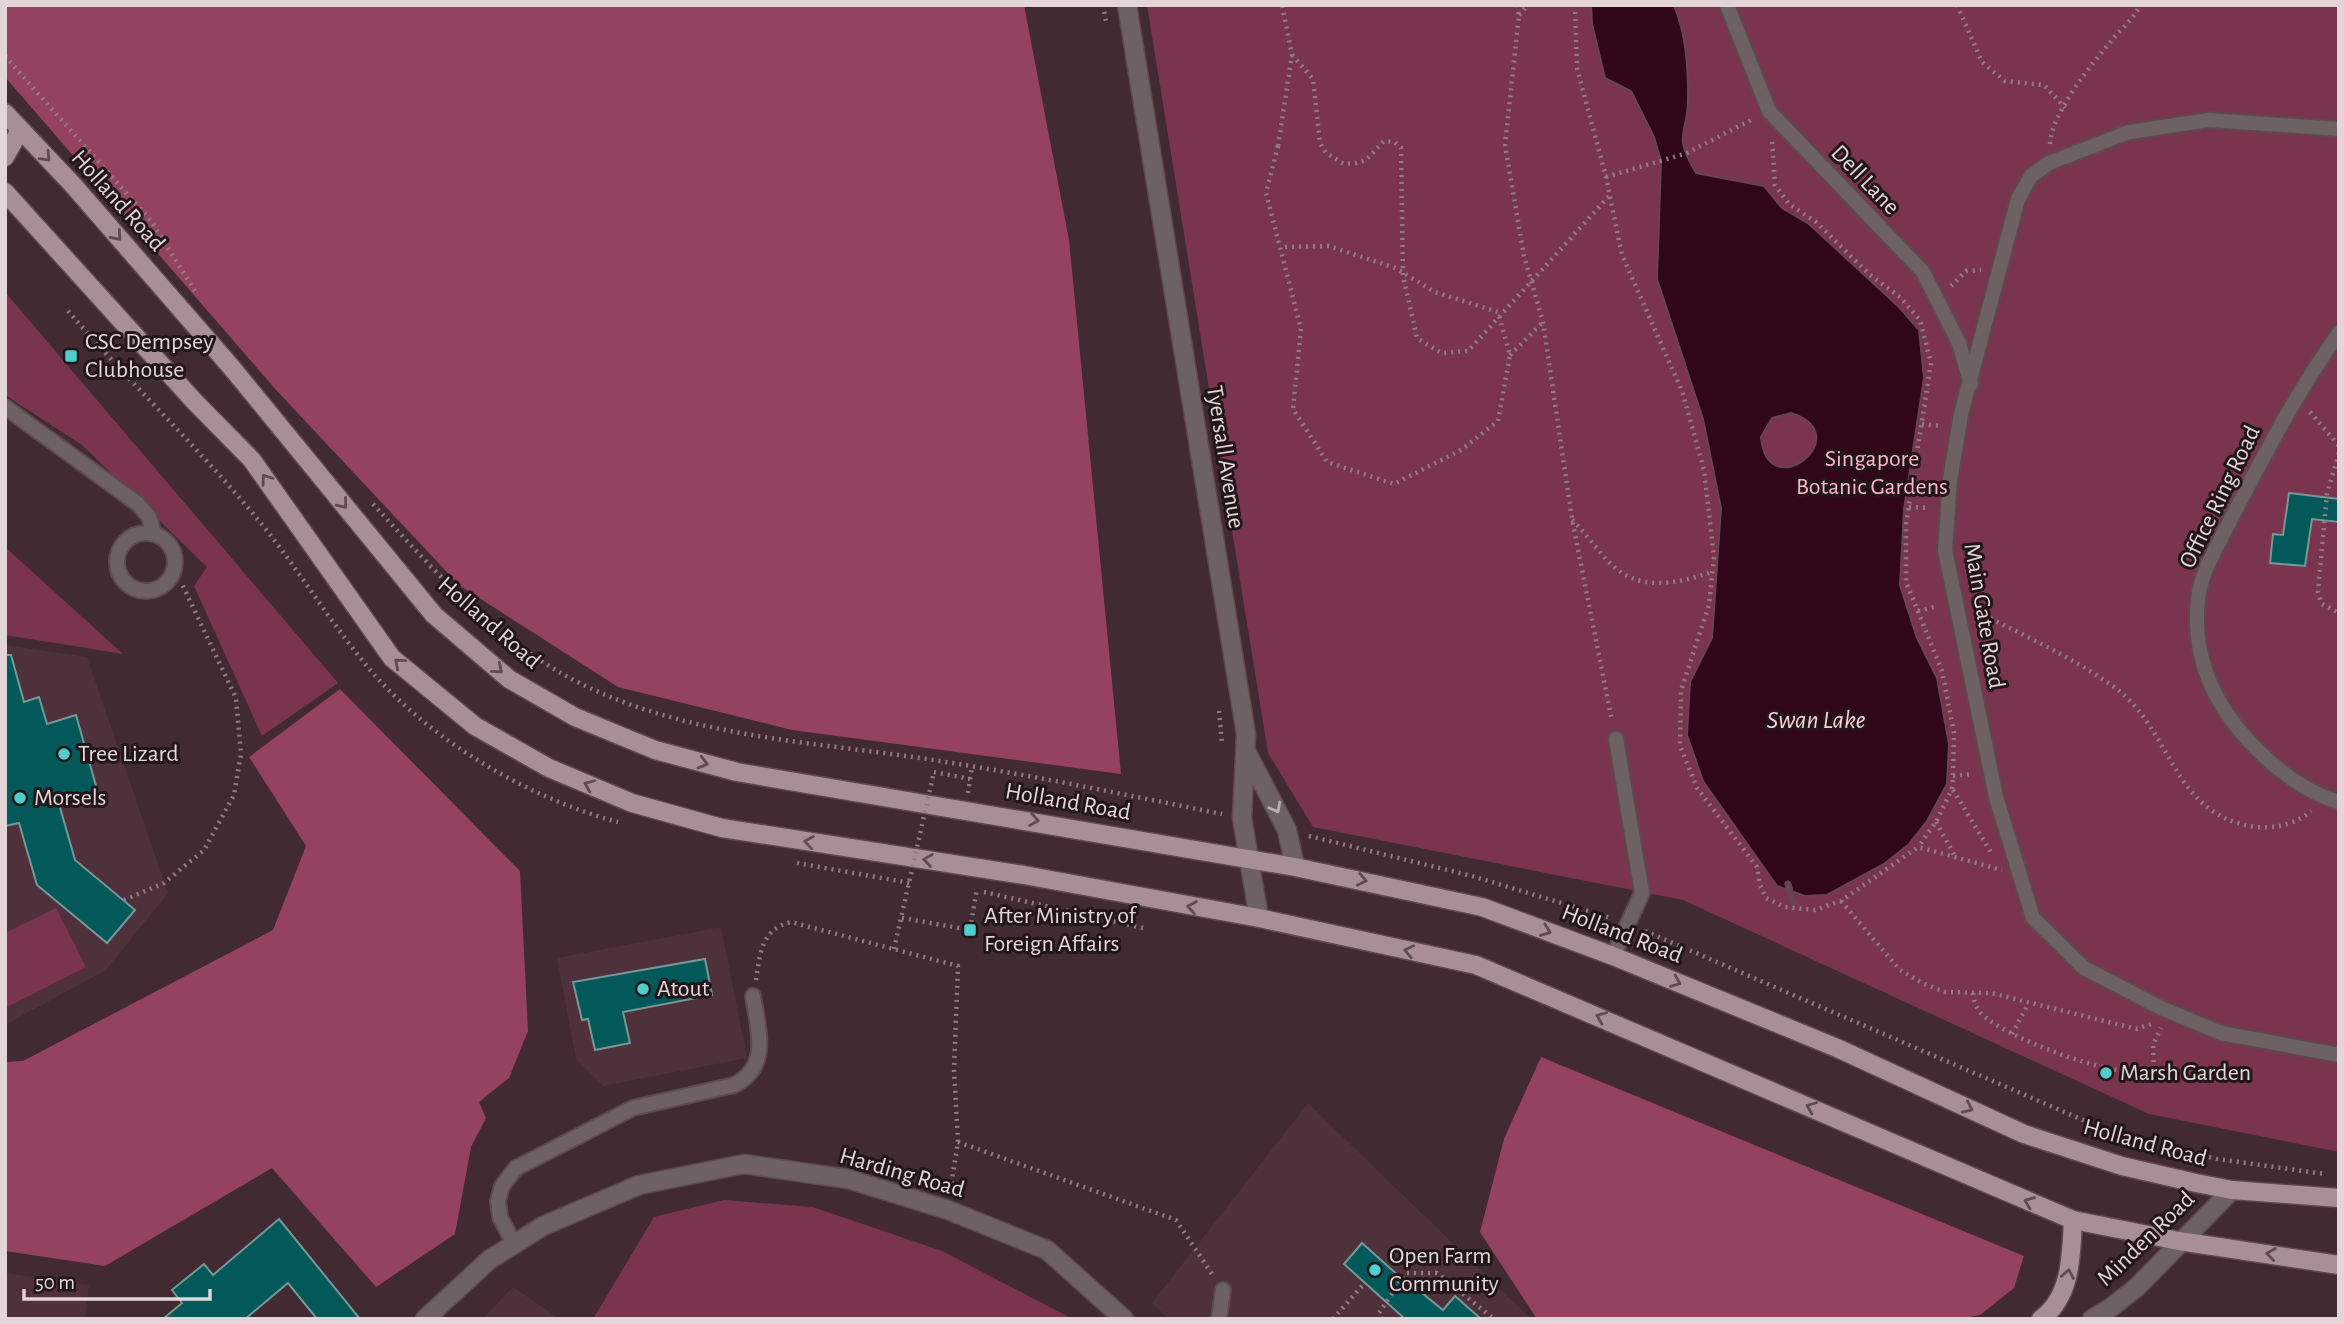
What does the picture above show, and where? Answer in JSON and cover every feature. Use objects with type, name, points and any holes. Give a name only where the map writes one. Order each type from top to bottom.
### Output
[{"type":"main road","name":"Holland Road","points":[[5,113],[73,185],[223,358],[434,615],[509,679],[575,717],[655,750],[737,772],[1035,820],[1295,867],[1482,907],[1613,956],[1848,1053],[2024,1134],[2122,1166],[2232,1190],[2339,1198]]},
{"type":"main road","points":[[5,157],[20,130]]},
{"type":"main road","points":[[5,192],[194,401],[252,460],[392,658],[475,726],[549,768],[632,803],[722,828],[980,868],[1259,918],[1476,965],[2073,1220],[2179,1241],[2339,1265]]},
{"type":"main road","points":[[2041,1319],[2054,1310],[2066,1285],[2073,1220]]},
{"type":"street","name":"Tyersall Avenue","points":[[1127,5],[1246,734],[1242,818],[1259,918]]},
{"type":"street","points":[[1247,753],[1287,830],[1295,867]]},
{"type":"street","name":"Harding Road","points":[[425,1319],[489,1260],[543,1226],[639,1185],[744,1164],[848,1179],[948,1210],[1047,1250],[1124,1319]]},
{"type":"street","name":"Minden Road","points":[[2092,1319],[2109,1310],[2136,1288],[2179,1241],[2232,1190]]},
{"type":"lane","name":"Dell Lane","points":[[1727,5],[1769,111],[1923,272],[1959,343],[1971,385]]},
{"type":"lane","name":"Main Gate Road","points":[[2339,129],[2209,120],[2129,132],[2049,163],[2031,176],[2018,199],[1997,273],[1971,385],[1961,414],[1945,550],[1996,797],[2033,918],[2084,968],[2170,1012],[2221,1034],[2339,1055]]},
{"type":"lane","name":"Office Ring Road","points":[[2339,333],[2296,396],[2213,555],[2197,598],[2198,649],[2211,688],[2229,720],[2269,762],[2324,798],[2339,802]]},
{"type":"lane","points":[[5,407],[138,504],[149,517],[154,534],[172,549],[175,561],[173,573],[167,583],[156,590],[132,588],[122,580],[117,558],[121,546],[130,537],[154,534]]},
{"type":"lane","points":[[1613,956],[1643,893],[1616,739]]},
{"type":"lane","points":[[514,1244],[500,1217],[498,1201],[502,1186],[516,1167],[633,1108],[734,1085],[749,1078],[757,1064],[759,1040],[753,996]]},
{"type":"lane","points":[[1219,1319],[1223,1290]]},
{"type":"path","points":[[1280,247],[1329,246],[1395,268],[1434,292],[1498,312],[1510,355],[1498,421],[1461,450],[1394,484],[1327,462],[1293,409],[1301,329],[1266,193],[1278,146],[1292,55],[1282,5]]},
{"type":"path","points":[[1517,5],[1519,15],[1505,145],[1531,281],[1543,322],[1572,519],[1616,739]]},
{"type":"path","points":[[1519,15],[1528,5]]},
{"type":"path","points":[[1575,5],[1577,68],[1606,177],[1622,255],[1682,391],[1704,470],[1714,557],[1709,605],[1681,690],[1680,747],[1698,788],[1757,867],[1760,885],[1766,898],[1785,907],[1815,910],[1842,901],[1918,847],[1936,822],[1952,789],[1954,733],[1942,671],[1906,582],[1906,524],[1931,363],[1920,320],[1900,297],[1870,275],[1816,222],[1789,204],[1775,186],[1769,111],[1687,153],[1606,177]]},
{"type":"path","points":[[1957,5],[1982,62],[2005,81],[2044,85],[2065,108]]},
{"type":"path","points":[[2049,163],[2051,132],[2093,65],[2134,17],[2140,5]]},
{"type":"path","points":[[1292,55],[1313,79],[1320,143],[1334,160],[1344,164],[1366,160],[1384,141],[1394,142],[1401,148],[1404,276],[1418,338],[1441,353],[1468,351],[1610,195]]},
{"type":"path","points":[[5,56],[151,221],[200,298]]},
{"type":"path","points":[[1939,303],[1955,279],[1966,271],[1979,269],[1997,273]]},
{"type":"path","points":[[68,311],[118,369],[254,515],[363,662],[428,726],[499,773],[597,817],[624,824]]},
{"type":"path","points":[[1510,355],[1543,322]]},
{"type":"path","points":[[2296,396],[2339,446]]},
{"type":"path","points":[[2339,453],[2327,493],[2318,592],[2322,604],[2339,613]]},
{"type":"path","points":[[366,496],[461,599],[541,661],[590,688],[690,722],[819,747],[972,766],[1242,818]]},
{"type":"path","points":[[1572,519],[1614,567],[1646,583],[1682,583],[1712,572]]},
{"type":"path","points":[[124,900],[164,883],[204,850],[233,795],[241,754],[236,698],[182,584]]},
{"type":"path","points":[[1956,601],[2115,688],[2158,736],[2182,781],[2206,809],[2244,825],[2266,828],[2288,824],[2308,814],[2324,798]]},
{"type":"path","points":[[894,948],[934,772],[970,779],[972,766]]},
{"type":"path","points":[[1918,847],[1994,870],[2005,870],[1952,789]]},
{"type":"path","points":[[1936,822],[1956,858]]},
{"type":"path","points":[[1287,830],[1472,876],[1628,924],[2120,1136],[2217,1159],[2339,1175]]},
{"type":"path","points":[[795,863],[910,883]]},
{"type":"path","points":[[902,918],[970,930],[980,868]]},
{"type":"path","points":[[976,891],[1143,928]]},
{"type":"path","points":[[1842,901],[1900,970],[1945,992],[1991,993],[2137,1029],[2170,1012]]},
{"type":"path","points":[[753,996],[761,947],[772,930],[781,925],[801,923],[958,966],[954,1069],[958,1142],[948,1210]]},
{"type":"path","points":[[1973,993],[1974,1002],[1983,1016],[2012,1034],[2082,1061],[2144,1074],[2154,1071],[2153,1045],[2170,1012]]},
{"type":"path","points":[[2012,1034],[2028,1004]]},
{"type":"path","points":[[958,1142],[1176,1220],[1223,1290]]},
{"type":"path","points":[[1382,1319],[1378,1313],[1406,1273],[1437,1273],[1494,1319]]},
{"type":"path","points":[[1333,1319],[1362,1286]]},
{"type":"shaded area","points":[[5,5],[1024,5],[1069,240],[1121,774],[792,730],[618,687],[459,585],[277,391],[5,77]]},
{"type":"shaded area","points":[[5,645],[87,657],[168,893],[106,970],[5,1025]]},
{"type":"shaded area","points":[[340,689],[520,871],[528,1031],[509,1078],[479,1102],[486,1118],[471,1147],[455,1234],[376,1287],[272,1168],[105,1266],[5,1251],[5,1062],[23,1061],[273,930],[306,846],[249,757]]},
{"type":"shaded area","points":[[721,927],[747,1058],[603,1086],[576,1059],[557,958]]},
{"type":"shaded area","points":[[1541,1057],[2024,1256],[2014,1288],[1980,1315],[1959,1319],[1537,1319],[1480,1232],[1504,1139]]},
{"type":"shaded area","points":[[1308,1103],[1531,1319],[1169,1319],[1152,1303]]},
{"type":"shaded area","points":[[5,1273],[89,1285],[85,1319],[5,1319]]},
{"type":"shaded area","points":[[513,1287],[560,1319],[482,1319]]},
{"type":"green space","name":"Singapore Botanic Gardens","points":[[1147,5],[2339,5],[2339,1152],[2149,1114],[1683,900],[1313,827],[1268,753]]},
{"type":"green space","points":[[5,292],[338,683],[262,736],[194,586],[207,567],[82,445],[5,395]]},
{"type":"green space","points":[[5,547],[123,654],[5,635]]},
{"type":"green space","points":[[56,908],[86,967],[5,1008],[5,933]]},
{"type":"green space","points":[[724,1200],[813,1207],[942,1251],[1073,1319],[593,1319],[654,1217]]},
{"type":"water","name":"Swan Lake","points":[[1591,5],[1674,5],[1684,39],[1688,72],[1684,149],[1696,173],[1764,186],[1782,208],[1809,224],[1899,307],[1919,330],[1924,378],[1904,509],[1900,585],[1917,638],[1937,678],[1949,744],[1947,784],[1927,821],[1908,845],[1884,864],[1827,895],[1805,896],[1777,886],[1703,781],[1687,735],[1690,682],[1712,638],[1721,508],[1703,419],[1657,279],[1661,161],[1654,137],[1631,91],[1605,78],[1592,24]],"holes":[[[1791,413],[1810,423],[1816,436],[1813,449],[1804,460],[1791,466],[1778,466],[1767,457],[1761,437],[1772,418]]]},
{"type":"building","points":[[2289,493],[2339,499],[2339,522],[2312,519],[2305,566],[2270,563],[2273,534],[2283,535]]},
{"type":"building","points":[[5,655],[11,655],[24,702],[39,697],[47,724],[76,715],[98,793],[59,804],[75,860],[135,910],[107,943],[37,885],[19,823],[5,826]]},
{"type":"building","name":"Atout","points":[[705,959],[712,995],[623,1012],[630,1043],[595,1050],[588,1019],[582,1020],[573,982]]},
{"type":"building","points":[[279,1219],[360,1319],[317,1319],[288,1283],[245,1319],[163,1319],[182,1303],[172,1290],[204,1264],[213,1275]]},
{"type":"building","points":[[1362,1243],[1410,1286],[1411,1284],[1443,1310],[1455,1296],[1481,1319],[1405,1319],[1344,1264]]},
{"type":"waterway","points":[[1788,884],[1793,903]]},
{"type":"place","name":"CSC Dempsey Clubhouse","points":[[71,356]]},
{"type":"place","name":"Tree Lizard","points":[[64,754]]},
{"type":"place","name":"Morsels","points":[[20,798]]},
{"type":"place","name":"After Ministry of Foreign Affairs","points":[[970,930]]},
{"type":"place","name":"Atout","points":[[643,989]]},
{"type":"place","name":"Marsh Garden","points":[[2106,1073]]},
{"type":"place","name":"Open Farm Community","points":[[1375,1270]]}]
